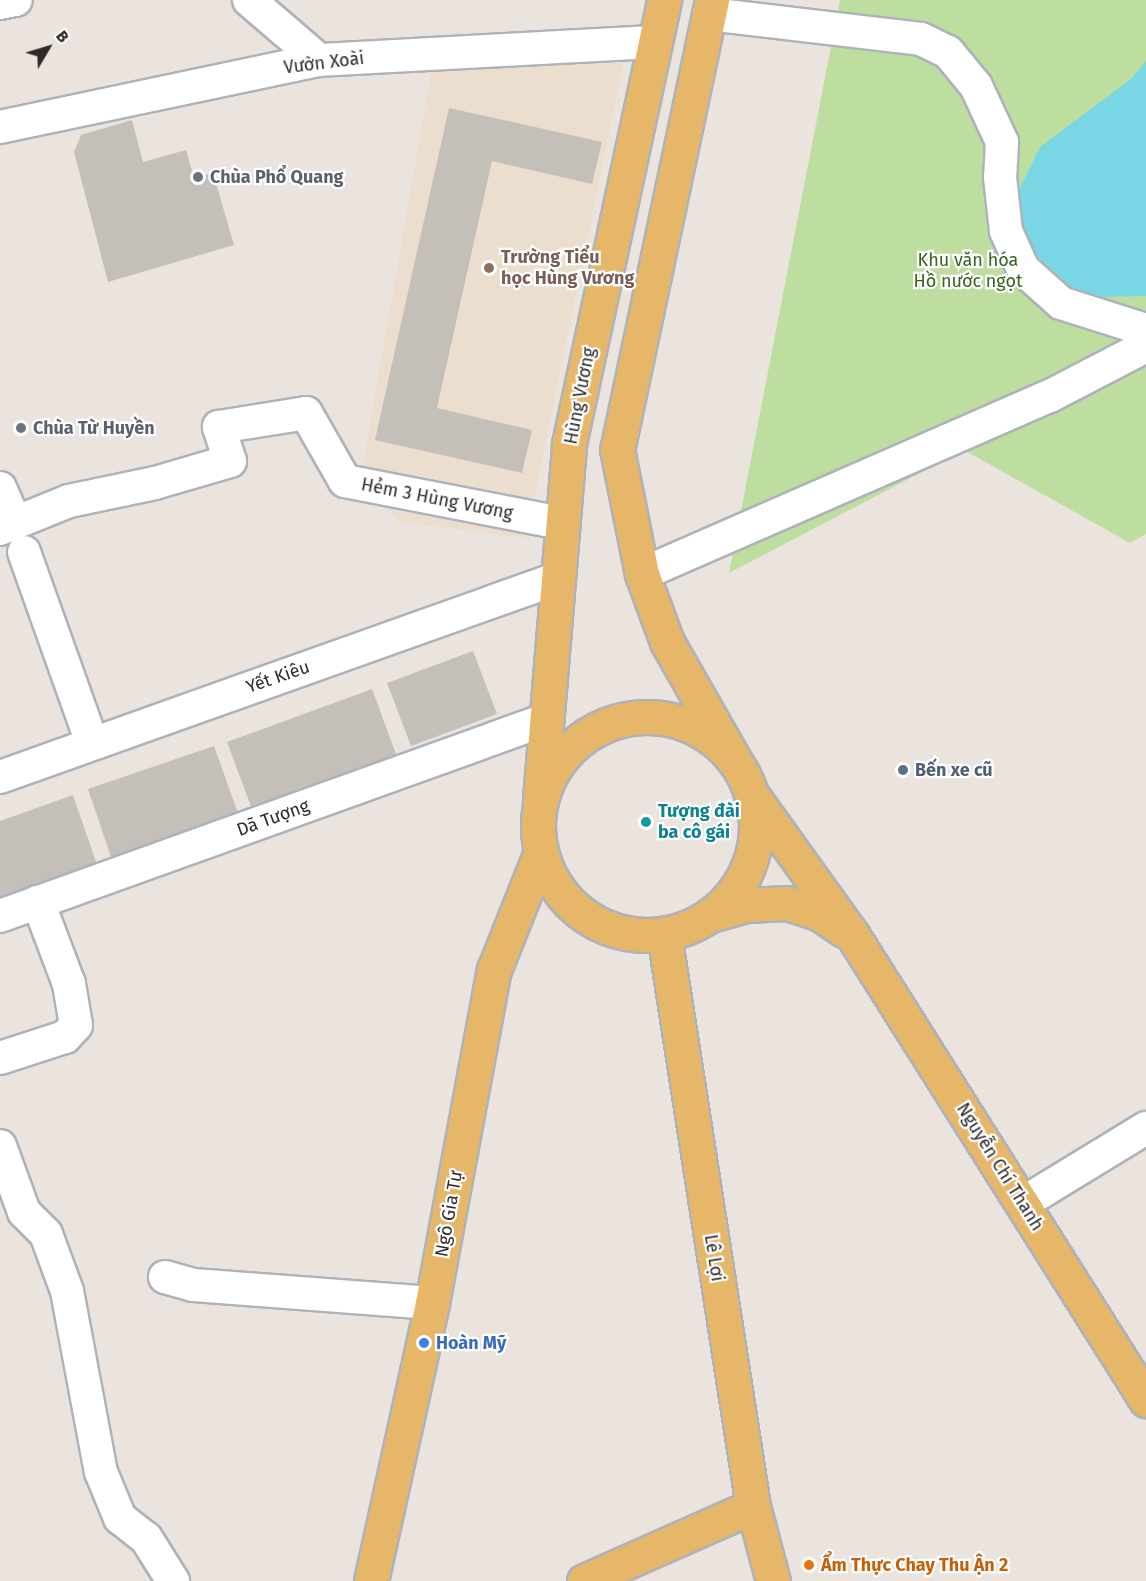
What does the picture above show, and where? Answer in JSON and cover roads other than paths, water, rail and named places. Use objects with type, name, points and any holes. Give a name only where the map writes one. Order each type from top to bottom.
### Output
[{"type":"main road","name":"Hùng Vương","points":[[540,852],[540,799],[545,720],[569,444],[664,0]]},
{"type":"main road","points":[[710,7],[616,449],[642,574],[667,642],[736,763],[751,794],[756,828],[751,861],[735,891],[711,915]]},
{"type":"main road","points":[[569,444],[616,449]]},
{"type":"main road","points":[[540,799],[554,766],[578,739],[609,722],[644,716],[680,721],[711,737],[736,763]]},
{"type":"main road","name":"Nguyễn Chí Thanh","points":[[751,794],[853,936],[1146,1400]]},
{"type":"main road","points":[[540,852],[553,882],[574,907],[601,925],[632,934],[664,934]]},
{"type":"main road","name":"Ngô Gia Tự","points":[[371,1581],[432,1303],[494,970],[540,852]]},
{"type":"main road","name":"Nguyễn Chí Thanh","points":[[664,934],[711,915],[747,905],[787,903],[820,914],[853,936]]},
{"type":"main road","name":"Lê Lợi","points":[[664,934],[753,1506],[773,1581]]},
{"type":"main road","points":[[584,1581],[753,1506]]},
{"type":"street","points":[[0,3],[16,0]]},
{"type":"street","points":[[249,0],[319,60]]},
{"type":"street","points":[[710,7],[921,39],[948,52],[976,86],[1002,142],[1000,177],[1006,231],[1023,269],[1061,303],[1146,330]]},
{"type":"street","name":"Vườn Xoài","points":[[0,127],[319,60],[655,42]]},
{"type":"street","points":[[642,574],[1050,396],[1146,346]]},
{"type":"street","name":"Hẻm 3 Hùng Vương","points":[[0,488],[7,526],[69,501],[230,461],[219,427],[306,412],[345,482],[562,523]]},
{"type":"street","points":[[24,552],[92,742]]},
{"type":"street","name":"Yết Kiêu","points":[[0,777],[92,742],[556,579]]},
{"type":"street","name":"Dã Tượng","points":[[0,915],[545,720]]},
{"type":"street","points":[[0,1058],[65,1037],[76,1025],[69,984],[38,902]]},
{"type":"street","points":[[1023,1203],[1146,1128]]},
{"type":"street","points":[[0,1146],[24,1212],[46,1234],[67,1291],[101,1472],[120,1518],[146,1538],[173,1581]]},
{"type":"street","points":[[165,1277],[193,1285],[432,1303]]},
{"type":"water","points":[[1146,61],[1146,296],[1102,297],[1070,289],[1040,270],[1019,232],[1017,194],[1040,147],[1131,79]]},
{"type":"place","name":"Chùa Phổ Quang","points":[[198,177]]},
{"type":"place","name":"Trường Tiểu học Hùng Vương","points":[[489,268]]},
{"type":"place","name":"Chùa Từ Huyền","points":[[21,428]]},
{"type":"place","name":"Bến xe cũ","points":[[903,770]]},
{"type":"place","name":"Tượng đài ba cô gái","points":[[646,822]]},
{"type":"place","name":"Hoàn Mỹ","points":[[424,1343]]},
{"type":"place","name":"Ẩm Thực Chay Thu Ận 2","points":[[809,1565]]},
{"type":"park label","name":"Khu văn hóa Hồ nước ngọt","points":[[968,271]]}]
